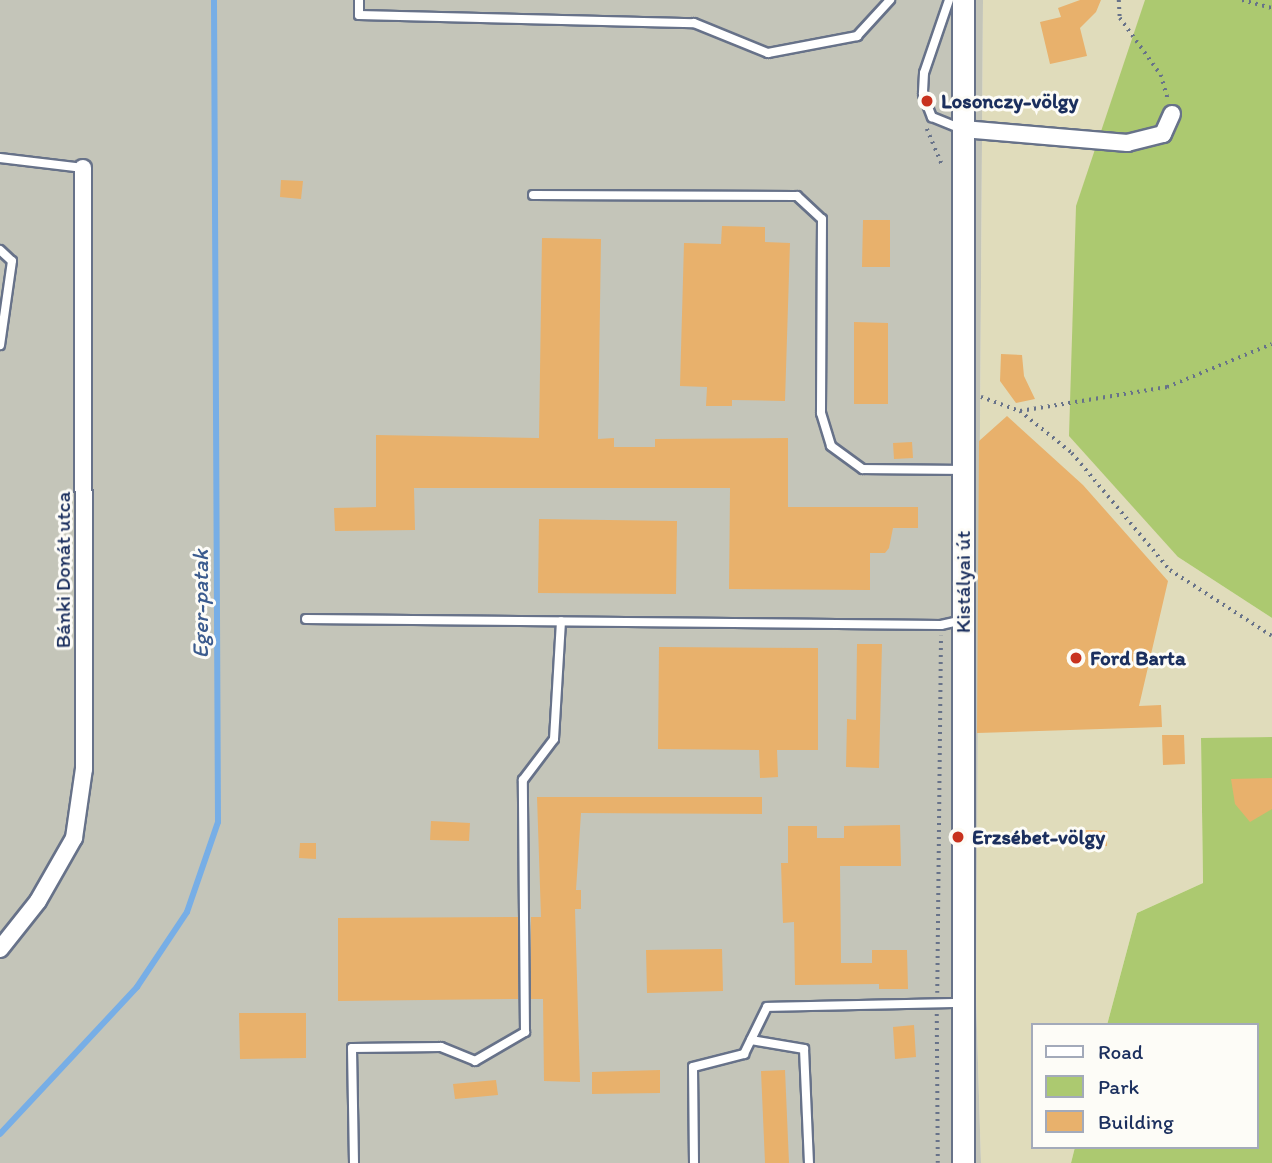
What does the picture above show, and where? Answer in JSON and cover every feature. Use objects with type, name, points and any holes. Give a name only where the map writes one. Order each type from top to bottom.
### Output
[{"type":"main road","name":"Kistályai út","points":[[963,0],[964,1163]]},
{"type":"street","points":[[963,129],[1127,143],[1163,134],[1172,114]]},
{"type":"street","name":"Bánki Donát utca","points":[[0,949],[38,901],[74,838],[84,769],[83,168]]},
{"type":"lane","points":[[359,0],[359,15],[694,23],[768,53],[857,36],[890,0]]},
{"type":"lane","points":[[949,0],[924,73],[923,94],[932,117],[963,129]]},
{"type":"lane","points":[[0,158],[83,168]]},
{"type":"lane","points":[[533,195],[797,196],[822,219],[821,413],[831,446],[863,469],[963,470]]},
{"type":"lane","points":[[0,250],[12,261],[0,345]]},
{"type":"lane","points":[[306,619],[941,625],[962,621]]},
{"type":"lane","points":[[354,1163],[352,1048],[441,1046],[475,1061],[525,1032],[523,779],[554,739],[561,621]]},
{"type":"lane","points":[[694,1163],[693,1067],[744,1054],[767,1007],[962,1003]]},
{"type":"lane","points":[[751,1040],[804,1049],[809,1163]]},
{"type":"path","points":[[1119,0],[1120,18],[1161,75],[1172,114]]},
{"type":"path","points":[[1242,0],[1272,8]]},
{"type":"path","points":[[925,124],[943,168]]},
{"type":"path","points":[[1020,411],[1167,387],[1272,344]]},
{"type":"path","points":[[963,390],[1020,411],[1072,453],[1171,570],[1272,636]]},
{"type":"path","points":[[938,1163],[941,625]]},
{"type":"shaded area","points":[[0,0],[983,0],[976,996],[981,1163],[0,1163]]},
{"type":"shaded area","points":[[983,0],[1145,0],[1178,557],[1272,618],[1272,737],[1201,739],[1203,883],[1137,913],[1108,1023],[1030,1023],[1030,1149],[1074,1149],[1071,1163],[981,1163],[976,996]]},
{"type":"green space","points":[[1145,0],[1272,0],[1272,618],[1178,557],[1069,436],[1076,206]]},
{"type":"green space","points":[[1272,737],[1272,1163],[1071,1163],[1074,1149],[1258,1149],[1258,1023],[1108,1023],[1137,913],[1203,883],[1201,738]]},
{"type":"building","points":[[1080,0],[1101,0],[1096,12],[1080,28],[1087,56],[1050,64],[1040,22],[1061,17],[1058,8]]},
{"type":"building","points":[[281,180],[303,181],[301,199],[280,197]]},
{"type":"building","points":[[863,220],[890,220],[890,267],[862,267]]},
{"type":"building","points":[[722,226],[765,227],[765,242],[790,243],[785,401],[732,400],[732,406],[706,406],[707,387],[680,386],[684,243],[721,244]]},
{"type":"building","points":[[542,238],[601,239],[598,439],[614,438],[614,447],[655,447],[655,439],[788,438],[788,507],[918,507],[918,528],[893,528],[889,548],[885,553],[870,553],[870,590],[729,589],[730,488],[414,488],[415,530],[335,531],[334,508],[376,507],[376,435],[539,438]]},
{"type":"building","points":[[854,322],[888,323],[888,404],[854,404]]},
{"type":"building","points":[[1001,354],[1022,355],[1024,376],[1035,399],[1016,403],[1000,381]]},
{"type":"building","points":[[1007,416],[1083,485],[1168,581],[1139,706],[1161,705],[1162,727],[977,733],[979,441]]},
{"type":"building","points":[[912,442],[913,458],[894,459],[893,443]]},
{"type":"building","points":[[539,519],[677,521],[676,594],[538,593]]},
{"type":"building","points":[[857,644],[882,644],[879,768],[846,767],[847,719],[856,720]]},
{"type":"building","points":[[659,647],[818,648],[818,750],[777,750],[778,777],[760,778],[759,750],[658,749]]},
{"type":"building","points":[[1162,735],[1184,735],[1185,764],[1163,765]]},
{"type":"building","points":[[1272,778],[1272,809],[1250,822],[1235,804],[1231,779]]},
{"type":"building","points":[[537,797],[762,797],[762,814],[581,813],[576,890],[581,890],[581,909],[575,909],[580,1082],[544,1081],[543,999],[531,999],[531,917],[541,917]]},
{"type":"building","points":[[431,821],[470,823],[469,841],[430,840]]},
{"type":"building","points":[[900,825],[901,866],[840,866],[841,963],[872,963],[872,950],[907,950],[908,989],[879,989],[879,984],[795,985],[794,922],[783,923],[781,863],[788,863],[788,826],[817,826],[817,838],[844,838],[844,826]]},
{"type":"building","points":[[1085,830],[1107,831],[1107,846],[1084,845]]},
{"type":"building","points":[[300,843],[316,843],[316,859],[299,858]]},
{"type":"building","points":[[518,917],[518,999],[338,1001],[338,918]]},
{"type":"building","points":[[722,949],[723,991],[647,993],[646,950]]},
{"type":"building","points":[[239,1013],[306,1013],[306,1058],[240,1059]]},
{"type":"building","points":[[914,1025],[916,1057],[895,1059],[893,1027]]},
{"type":"building","points":[[660,1070],[660,1093],[592,1094],[592,1072]]},
{"type":"building","points":[[785,1070],[789,1163],[765,1163],[761,1071]]},
{"type":"building","points":[[496,1080],[498,1095],[455,1099],[453,1084]]},
{"type":"waterway","name":"Eger-patak","points":[[0,1134],[137,987],[187,912],[218,822],[214,0]]},
{"type":"place","name":"Losonczy-völgy","points":[[927,101]]},
{"type":"place","name":"Ford Barta","points":[[1076,658]]},
{"type":"place","name":"Erzsébet-völgy","points":[[958,837]]}]
